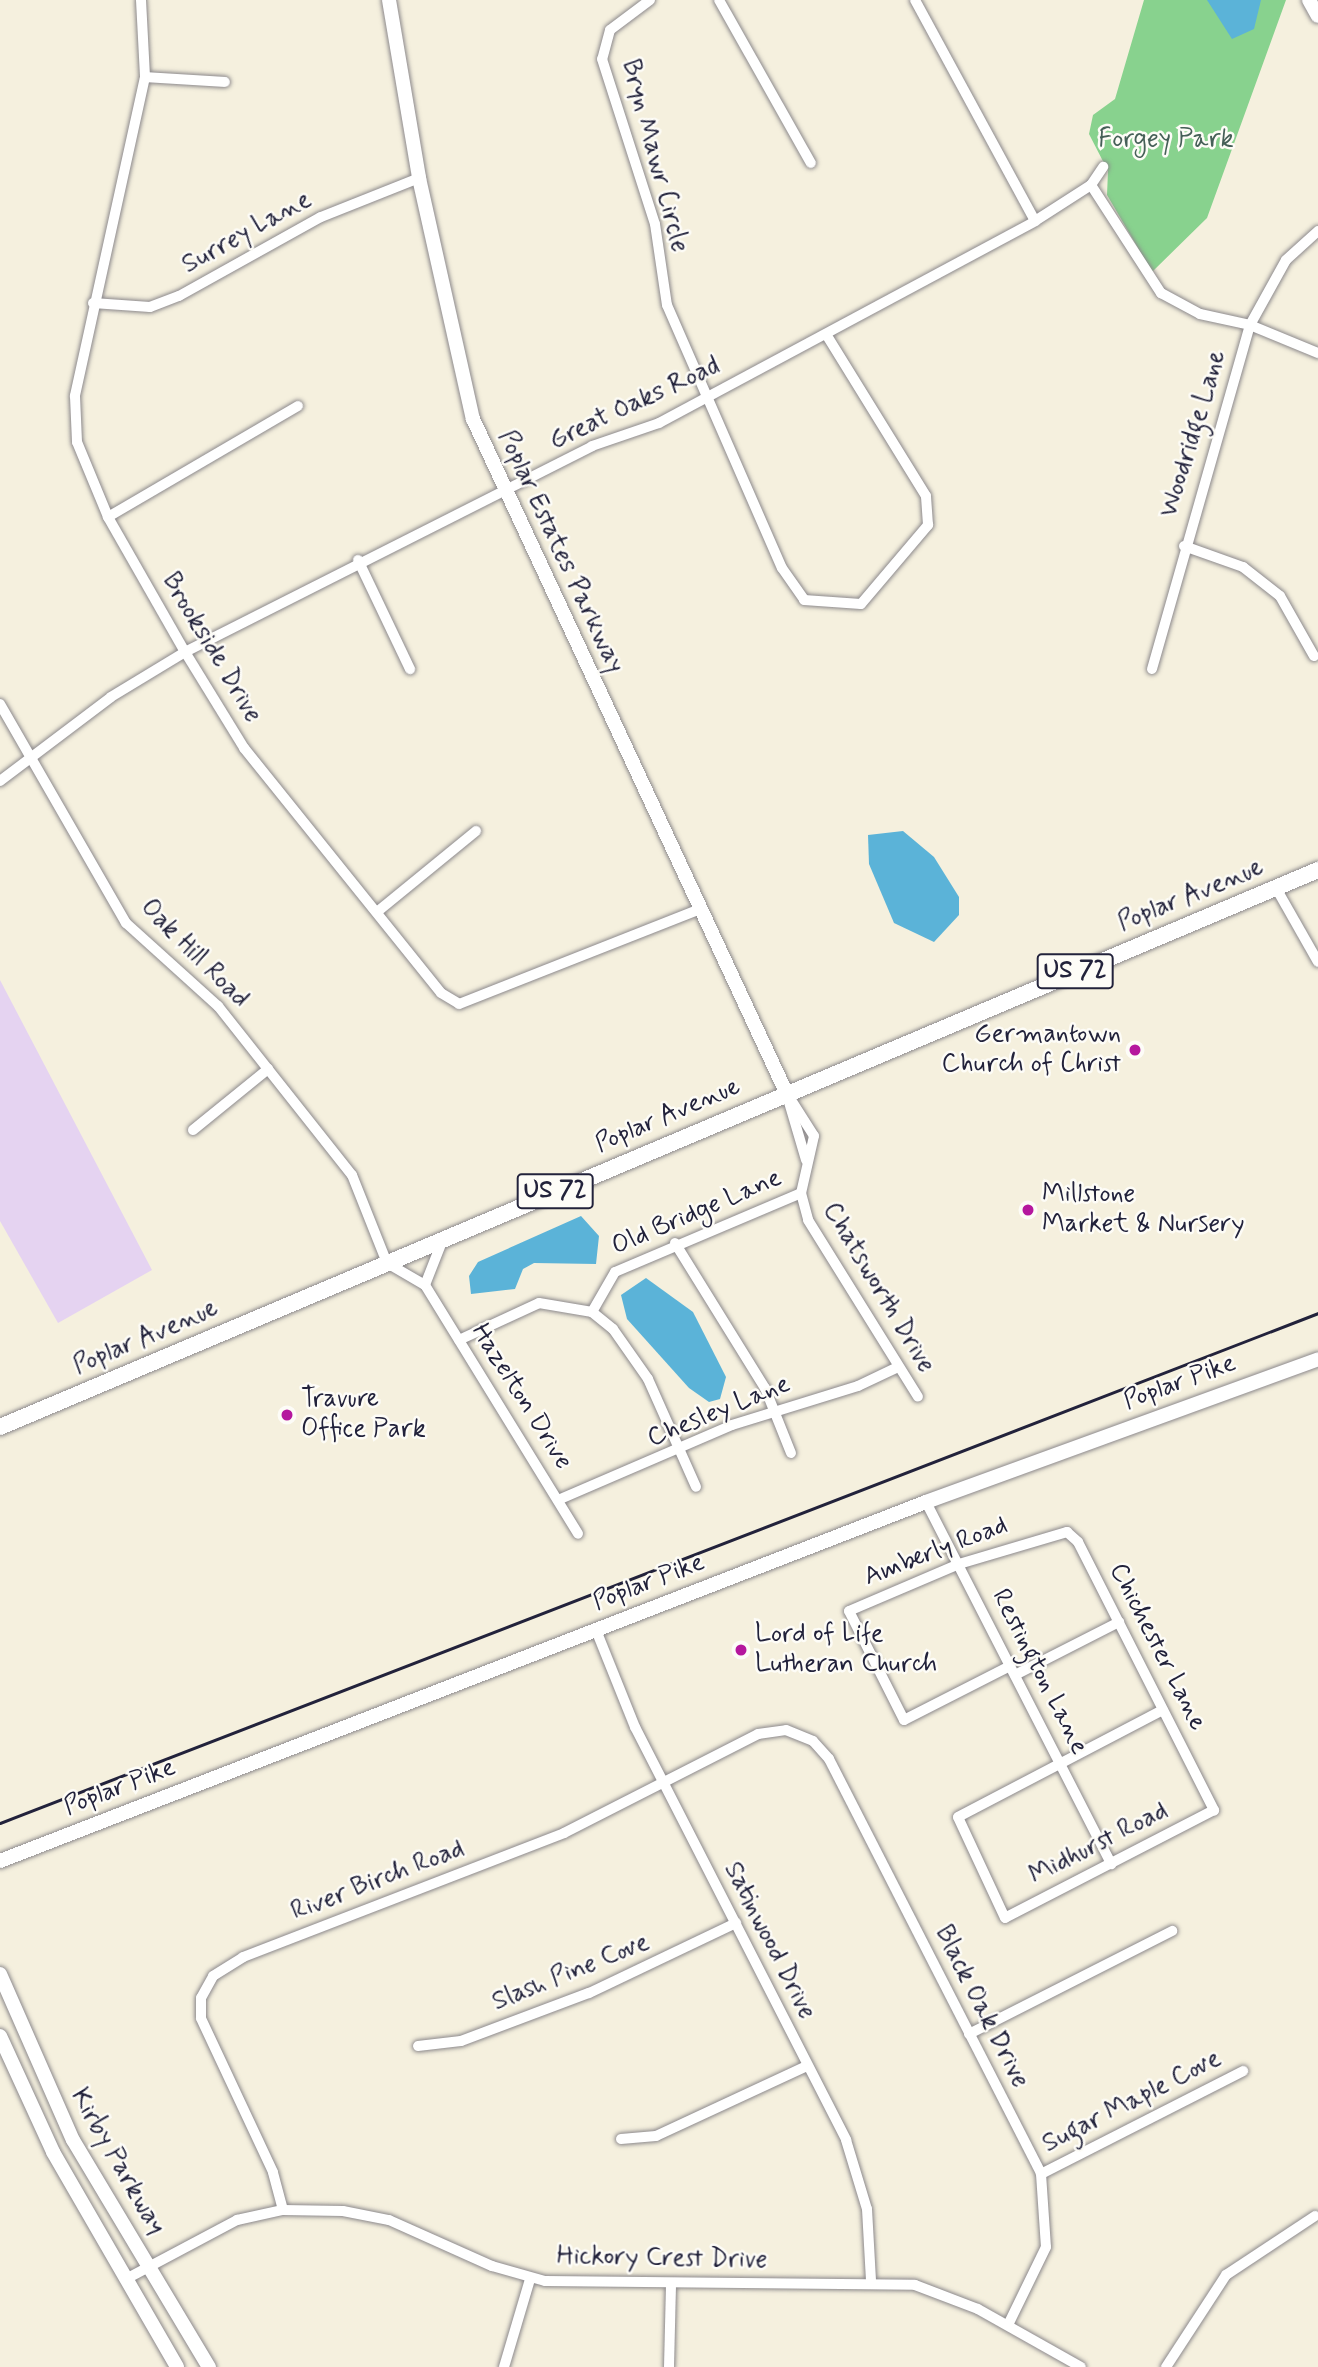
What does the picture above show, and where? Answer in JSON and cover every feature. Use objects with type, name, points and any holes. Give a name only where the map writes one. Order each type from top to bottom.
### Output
[{"type":"main road","name":"Poplar Estates Parkway","points":[[389,0],[419,178],[456,366],[505,493],[698,910],[786,1092]]},
{"type":"main road","points":[[1309,0],[1318,16]]},
{"type":"main road","name":"Poplar Avenue","points":[[0,1427],[786,1092],[1318,870]]},
{"type":"main road","name":"Poplar Pike","points":[[0,1861],[926,1502],[1318,1359]]},
{"type":"main road","name":"Kirby Parkway","points":[[0,1973],[51,2097],[209,2367]]},
{"type":"main road","name":"Kirby Parkway","points":[[0,2036],[53,2152],[177,2367]]},
{"type":"street","name":"Brookside Drive","points":[[141,0],[145,77],[93,303],[75,396],[76,442],[108,517],[185,652],[244,748],[441,993],[459,1004],[698,910]]},
{"type":"street","points":[[719,0],[811,163]]},
{"type":"street","points":[[915,0],[1035,221]]},
{"type":"street","name":"Bryn Mawr Circle","points":[[649,1],[610,30],[602,59],[655,224],[667,305],[782,568],[809,602],[861,604],[928,525],[926,496],[826,334]]},
{"type":"street","points":[[145,77],[225,82]]},
{"type":"street","name":"Great Oaks Road","points":[[0,781],[185,652],[358,560],[706,398],[1035,221],[1091,185],[1103,167]]},
{"type":"street","name":"Surrey Lane","points":[[93,303],[150,307],[178,296],[321,217],[419,178]]},
{"type":"street","points":[[1091,185],[1161,293],[1200,314],[1250,325],[1318,354]]},
{"type":"street","name":"Woodridge Lane","points":[[1152,669],[1184,546],[1250,325],[1286,260],[1318,232]]},
{"type":"street","points":[[108,517],[298,406]]},
{"type":"street","points":[[1184,546],[1243,567],[1280,596],[1314,656]]},
{"type":"street","points":[[358,560],[411,669]]},
{"type":"street","name":"Oak Hill Road","points":[[0,704],[33,757],[125,923],[189,975],[352,1175],[387,1263]]},
{"type":"street","points":[[377,912],[475,831]]},
{"type":"street","points":[[1276,888],[1318,962]]},
{"type":"street","points":[[193,1130],[268,1069]]},
{"type":"street","name":"Chatsworth Drive","points":[[786,1092],[806,1162]]},
{"type":"street","name":"Chatsworth Drive","points":[[786,1092],[811,1126],[801,1193],[819,1242],[877,1323],[898,1367],[918,1396]]},
{"type":"street","name":"Old Bridge Lane","points":[[592,1312],[615,1272],[675,1243],[801,1193]]},
{"type":"street","points":[[425,1285],[443,1239]]},
{"type":"street","points":[[675,1243],[775,1410],[791,1452]]},
{"type":"street","name":"Hazelton Drive","points":[[387,1263],[425,1285],[578,1534]]},
{"type":"street","points":[[459,1340],[539,1303],[592,1312],[613,1329],[648,1379],[682,1448],[696,1487]]},
{"type":"street","name":"Chesley Lane","points":[[558,1500],[775,1410],[858,1386],[898,1367]]},
{"type":"street","name":"Restington Lane","points":[[926,1502],[1111,1864]]},
{"type":"street","name":"Amberly Road","points":[[1013,1671],[904,1720],[849,1611],[958,1564],[1041,1536]]},
{"type":"street","name":"Chichester Lane","points":[[1041,1536],[1073,1536],[1214,1810]]},
{"type":"street","points":[[1013,1671],[1119,1622]]},
{"type":"street","name":"Satinwood Drive","points":[[596,1630],[663,1783],[736,1923],[858,2173],[869,2224],[871,2281]]},
{"type":"street","points":[[1060,1764],[1163,1710]]},
{"type":"street","name":"River Birch Road","points":[[283,2210],[273,2172],[201,2018],[201,1998],[213,1976],[243,1957],[553,1838],[758,1734],[792,1731]]},
{"type":"street","name":"Black Oak Drive","points":[[792,1731],[829,1759],[1041,2174],[1046,2247],[1008,2325]]},
{"type":"street","name":"Midhurst Road","points":[[1060,1764],[958,1817],[1005,1918],[1214,1810]]},
{"type":"street","name":"Slash Pine Cove","points":[[418,2046],[461,2041],[589,1993],[736,1923]]},
{"type":"street","points":[[969,2034],[1172,1931]]},
{"type":"street","points":[[621,2139],[656,2136],[807,2066]]},
{"type":"street","name":"Sugar Maple Cove","points":[[1041,2174],[1244,2071]]},
{"type":"street","name":"Hickory Crest Drive","points":[[126,2279],[220,2227],[283,2210],[379,2217],[530,2278],[671,2285],[871,2281],[936,2291],[1008,2325],[1081,2367]]},
{"type":"street","points":[[1166,2367],[1226,2275],[1315,2216]]},
{"type":"street","points":[[504,2367],[530,2278]]},
{"type":"street","points":[[669,2367],[671,2285]]},
{"type":"shaded area","points":[[0,980],[152,1270],[58,1323],[0,1221]]},
{"type":"green space","name":"Forgey Park","points":[[1144,0],[1286,0],[1207,218],[1152,272],[1107,195],[1108,171],[1089,134],[1093,115],[1115,99]]},
{"type":"water","points":[[1207,0],[1261,0],[1254,29],[1232,39]]},
{"type":"water","points":[[903,831],[934,857],[959,897],[959,915],[934,942],[894,923],[869,864],[868,835]]},
{"type":"water","points":[[581,1216],[599,1236],[596,1264],[534,1263],[523,1269],[515,1289],[471,1294],[469,1276],[478,1262]]},
{"type":"water","points":[[646,1278],[693,1312],[726,1377],[720,1399],[709,1402],[689,1388],[627,1319],[621,1295]]},
{"type":"railway","points":[[0,1823],[1318,1313]]},
{"type":"place","name":"Germantown Church of Christ","points":[[1135,1050]]},
{"type":"place","name":"Millstone Market & Nursery","points":[[1028,1210]]},
{"type":"place","name":"Travure Office Park","points":[[287,1415]]},
{"type":"place","name":"Lord of Life Lutheran Church","points":[[741,1650]]}]
